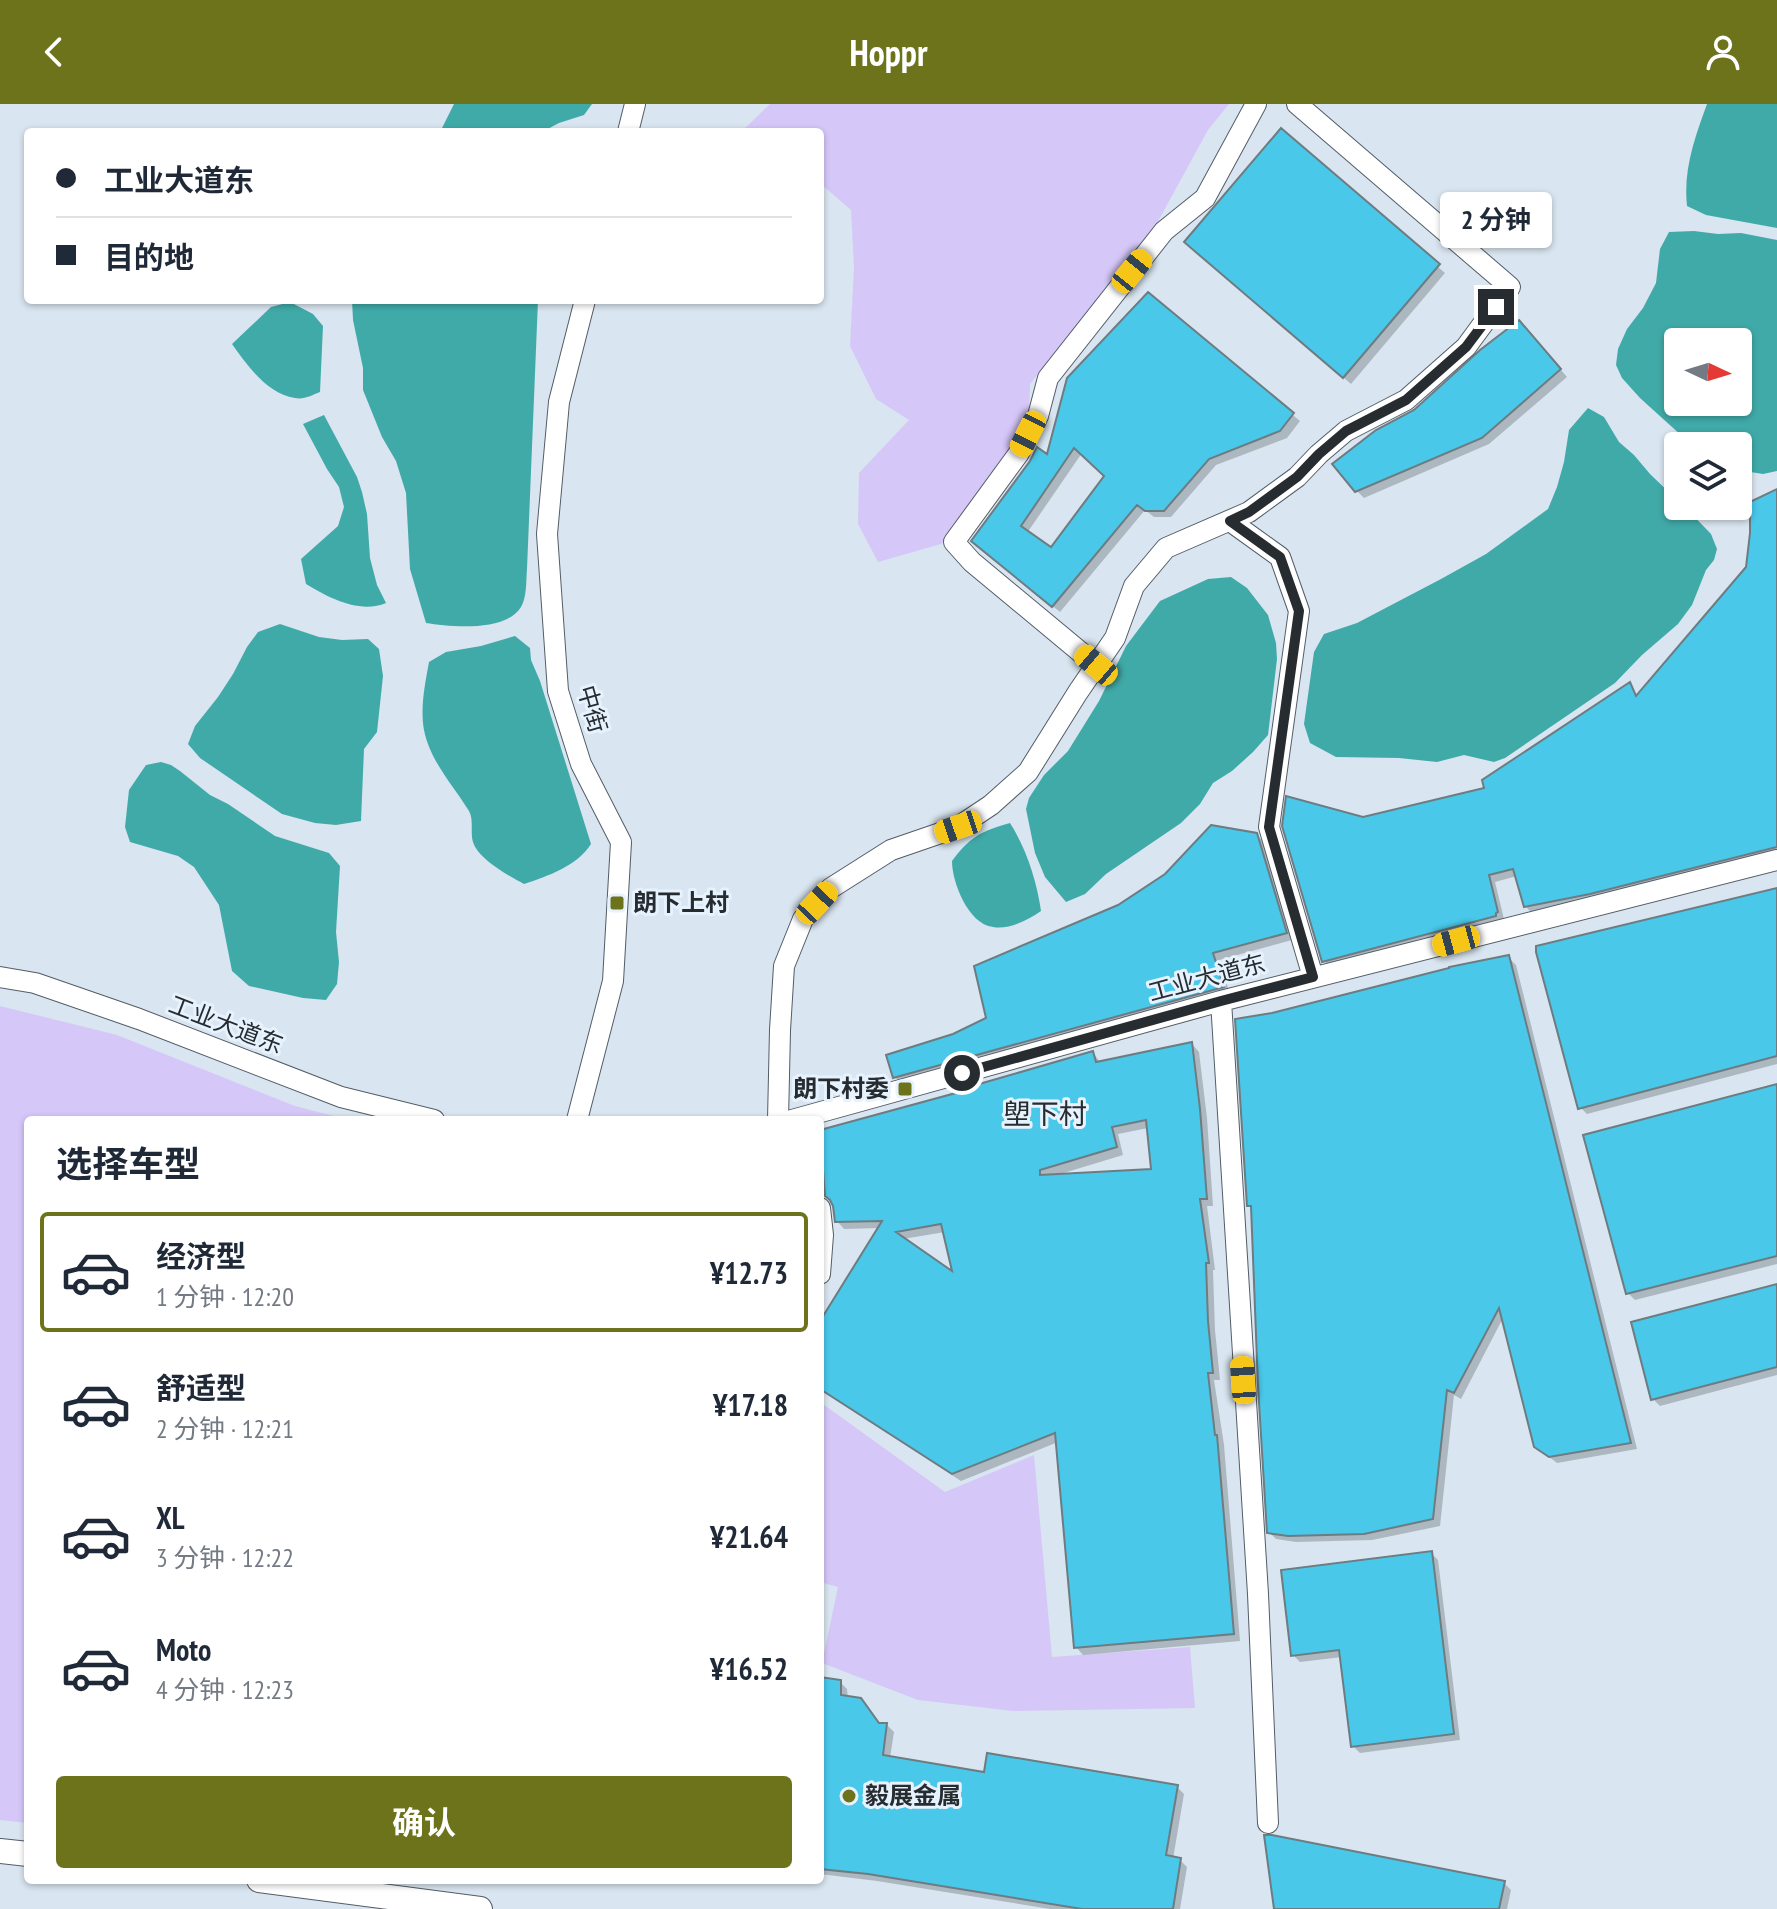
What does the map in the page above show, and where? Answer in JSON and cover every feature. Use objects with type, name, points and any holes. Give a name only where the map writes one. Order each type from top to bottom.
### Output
[{"type":"main road","points":[[0,1851],[24,1854]]},
{"type":"main road","points":[[289,1884],[480,1909]]},
{"type":"street","points":[[629,128],[635,104]]},
{"type":"street","points":[[1096,665],[972,562],[954,542],[1019,453],[1038,416],[1048,378],[1164,231],[1205,198],[1256,104]]},
{"type":"street","points":[[778,1116],[784,966],[803,919],[831,888],[891,850],[958,827],[991,805],[1028,772],[1115,638],[1134,586],[1166,548],[1249,512],[1297,477],[1346,431],[1406,400],[1466,347],[1510,287],[1297,104]]},
{"type":"street","name":"中街","points":[[578,1116],[613,981],[621,842],[581,764],[558,691],[548,550],[559,402],[584,304]]},
{"type":"street","points":[[1230,521],[1280,557],[1299,611],[1269,827],[1313,977]]},
{"type":"street","name":"工业大道东","points":[[813,1116],[1221,1001],[1777,860]]},
{"type":"street","name":"工业大道东","points":[[0,977],[35,983],[139,1019],[341,1097],[418,1116]]},
{"type":"street","points":[[1221,1001],[1258,1594],[1268,1823]]},
{"type":"shaded area","points":[[454,104],[592,104],[584,115],[550,128],[442,128]]},
{"type":"shaded area","points":[[770,104],[1229,104],[1208,130],[1156,225],[1030,384],[1029,412],[1007,462],[941,544],[878,562],[858,524],[859,473],[909,420],[876,399],[850,346],[854,267],[851,210],[824,187],[824,128],[745,128]]},
{"type":"shaded area","points":[[1707,104],[1777,104],[1777,228],[1706,215],[1687,206],[1688,167]]},
{"type":"shaded area","points":[[1669,232],[1741,233],[1777,240],[1777,471],[1752,472],[1752,432],[1678,432],[1622,378],[1616,365],[1618,349],[1656,283],[1660,249]]},
{"type":"shaded area","points":[[294,304],[313,314],[323,326],[320,392],[295,398],[275,391],[251,369],[232,344],[271,307]]},
{"type":"shaded area","points":[[352,304],[538,304],[526,589],[521,607],[503,621],[477,626],[426,623],[410,569],[406,493],[396,461],[382,437],[363,390],[363,368]]},
{"type":"shaded area","points":[[1588,408],[1604,417],[1619,442],[1664,488],[1664,520],[1698,520],[1711,534],[1717,549],[1714,560],[1706,570],[1692,605],[1678,624],[1615,683],[1505,758],[1494,762],[1464,755],[1437,762],[1336,757],[1310,743],[1304,724],[1314,652],[1324,634],[1357,623],[1486,554],[1548,509],[1564,462],[1569,430]]},
{"type":"shaded area","points":[[324,415],[362,492],[370,558],[377,585],[386,603],[355,606],[306,584],[301,559],[338,526],[344,507],[339,487],[303,424]]},
{"type":"shaded area","points":[[1231,577],[1247,588],[1268,615],[1276,643],[1268,735],[1232,771],[1213,783],[1200,804],[1181,823],[1106,874],[1085,894],[1066,902],[1045,877],[1035,853],[1026,809],[1029,798],[1044,775],[1068,751],[1099,701],[1126,646],[1160,601],[1208,579]]},
{"type":"shaded area","points":[[280,624],[319,637],[368,639],[379,649],[383,676],[377,732],[364,749],[361,821],[336,825],[282,814],[200,758],[188,744],[195,726],[218,697],[258,632]]},
{"type":"shaded area","points":[[515,636],[530,648],[531,660],[591,844],[570,864],[524,884],[495,866],[476,848],[470,815],[431,752],[424,730],[423,713],[429,662],[446,652]]},
{"type":"shaded area","points":[[161,762],[171,765],[210,795],[275,836],[329,853],[340,866],[337,984],[326,1000],[249,986],[232,971],[219,905],[194,867],[178,856],[130,842],[125,827],[129,790],[146,765]]},
{"type":"shaded area","points":[[1010,823],[1030,865],[1041,911],[1012,926],[999,928],[984,924],[969,910],[958,890],[952,861],[977,836]]},
{"type":"shaded area","points":[[0,1006],[117,1035],[295,1106],[334,1116],[24,1116],[24,1823],[0,1820]]},
{"type":"shaded area","points":[[824,1405],[945,1492],[1034,1455],[1052,1657],[1190,1647],[1195,1708],[1013,1711],[918,1700],[824,1664],[838,1587],[824,1583]]},
{"type":"building","points":[[1281,128],[1440,264],[1343,378],[1184,242]]},
{"type":"building","points":[[1148,292],[1294,413],[1280,431],[1209,459],[1164,511],[1145,511],[1137,505],[1052,607],[971,541],[1037,447],[1047,454],[1067,378]],"holes":[[[1074,448],[1104,476],[1051,547],[1021,526]]]},
{"type":"building","points":[[1519,320],[1561,369],[1482,438],[1355,492],[1332,464],[1376,430],[1414,410],[1480,350]]},
{"type":"building","points":[[1777,489],[1777,847],[1590,894],[1524,907],[1513,869],[1489,875],[1498,912],[1496,916],[1322,962],[1282,826],[1286,796],[1363,817],[1484,788],[1482,780],[1630,682],[1636,696],[1746,567],[1752,501]]},
{"type":"building","points":[[1211,825],[1257,833],[1287,933],[1213,953],[1224,987],[893,1078],[886,1055],[953,1034],[986,1018],[974,966],[1118,905],[1165,874]]},
{"type":"building","points":[[1777,888],[1777,1056],[1578,1109],[1536,946]]},
{"type":"building","points":[[1509,955],[1631,1443],[1549,1457],[1534,1447],[1499,1308],[1454,1393],[1447,1390],[1433,1519],[1364,1534],[1288,1536],[1267,1533],[1251,1206],[1247,1206],[1235,1019],[1272,1013],[1449,967]]},
{"type":"building","points":[[1192,1042],[1207,1199],[1200,1199],[1209,1263],[1206,1263],[1208,1321],[1213,1373],[1208,1373],[1217,1435],[1234,1634],[1074,1648],[1055,1433],[952,1474],[824,1392],[824,1315],[882,1221],[835,1222],[833,1206],[825,1196],[824,1129],[1093,1051],[1096,1062]],"holes":[[[1146,1120],[1151,1169],[1040,1175],[1040,1170],[1117,1147],[1112,1127]],[[941,1224],[952,1271],[896,1232]]]},
{"type":"building","points":[[1777,1084],[1777,1256],[1626,1294],[1583,1135]]},
{"type":"building","points":[[1777,1284],[1777,1367],[1651,1400],[1631,1322]]},
{"type":"building","points":[[1432,1551],[1454,1734],[1351,1747],[1339,1650],[1291,1656],[1281,1570]]},
{"type":"building","points":[[824,1678],[841,1680],[841,1695],[861,1698],[879,1723],[887,1723],[883,1755],[984,1772],[987,1753],[1178,1785],[1166,1855],[1181,1858],[1173,1909],[1082,1909],[824,1869]]},
{"type":"building","points":[[1264,1835],[1505,1881],[1499,1909],[1274,1909]]},
{"type":"place","name":"朗下上村","points":[[617,903]]},
{"type":"place","name":"朗下村委","points":[[905,1089]]},
{"type":"place","name":"毅展金属","points":[[849,1796]]},
{"type":"district","name":"塱下村","points":[[1045,1114]]},
{"type":"route","points":[[962,1073],[1313,977],[1269,827],[1299,611],[1280,557],[1230,521],[1249,512],[1297,477],[1346,431],[1406,400],[1466,347],[1496,307]]}]
